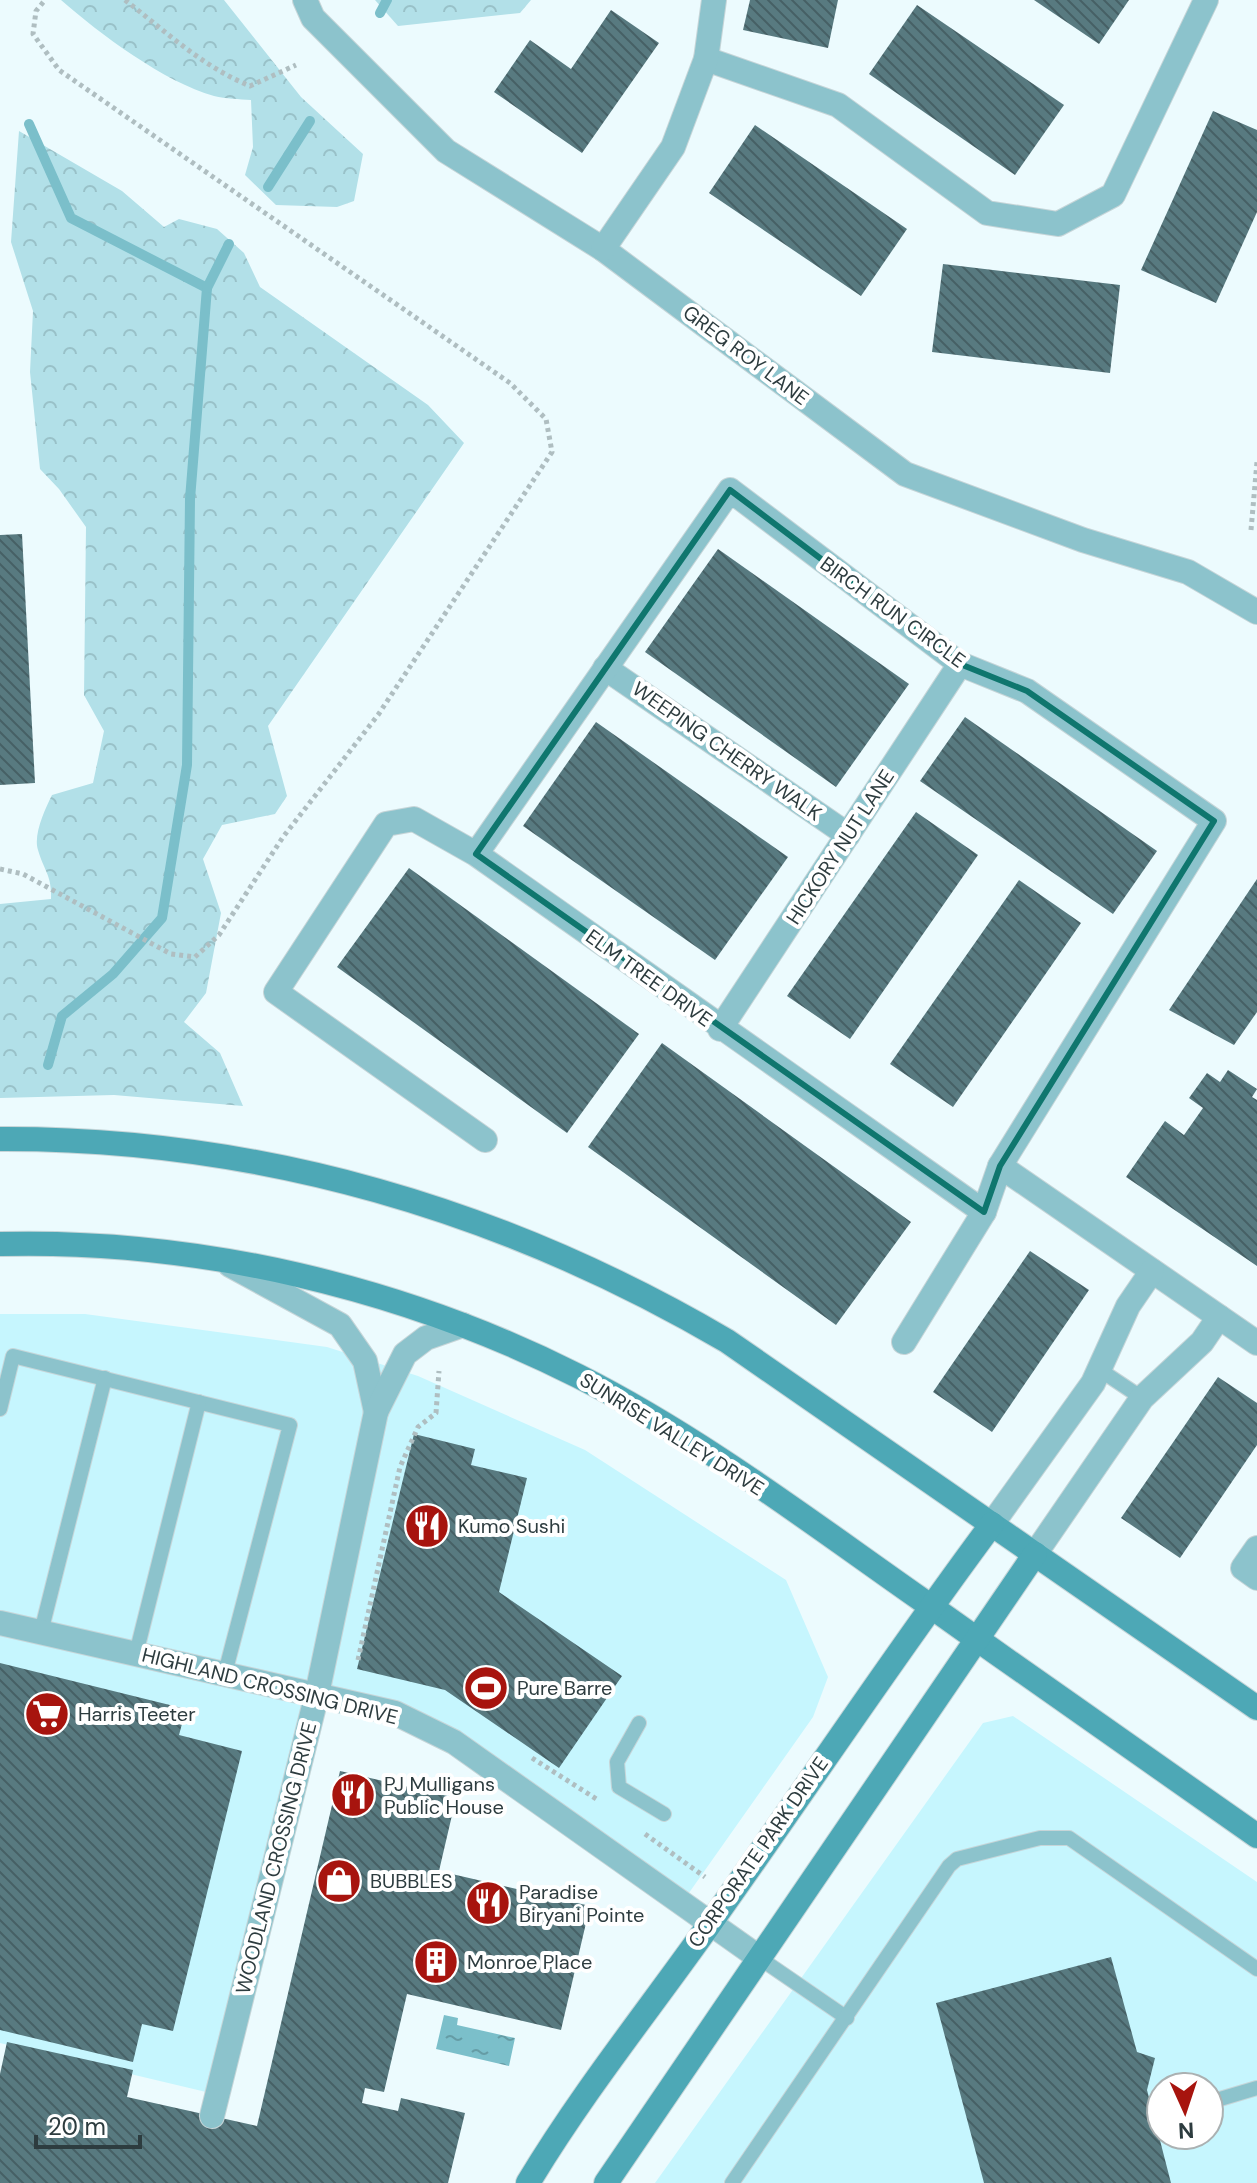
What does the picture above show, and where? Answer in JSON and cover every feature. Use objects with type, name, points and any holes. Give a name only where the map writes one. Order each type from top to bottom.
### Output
[{"type":"main road","points":[[0,1139],[100,1142],[267,1162],[375,1188],[499,1229],[616,1280],[727,1341],[1257,1708]]},
{"type":"main road","name":"SUNRISE VALLEY DRIVE","points":[[0,1244],[113,1248],[226,1263],[328,1282],[463,1325],[581,1377],[670,1429],[930,1606],[1257,1836]]},
{"type":"main road","name":"CORPORATE PARK DRIVE","points":[[528,2183],[557,2133],[709,1924],[930,1606],[992,1524]]},
{"type":"main road","points":[[606,2183],[1035,1554]]},
{"type":"street","name":"GREG ROY LANE","points":[[305,0],[313,18],[446,151],[603,249],[905,474],[1083,540],[1188,572],[1254,610]]},
{"type":"street","points":[[603,249],[673,147],[706,59],[714,0]]},
{"type":"street","points":[[706,59],[838,105],[987,213],[1058,224],[1113,195],[1206,0]]},
{"type":"street","name":"BIRCH RUN CIRCLE","points":[[476,854],[730,490],[960,664],[1027,691],[1214,821],[1000,1166]]},
{"type":"street","name":"HICKORY NUT LANE","points":[[720,1029],[960,664]]},
{"type":"street","name":"WEEPING CHERRY WALK","points":[[605,668],[848,835]]},
{"type":"street","name":"ELM TREE DRIVE","points":[[485,1140],[276,992],[386,824],[414,819],[476,854],[720,1029],[984,1212]]},
{"type":"street","points":[[904,1342],[984,1212],[1000,1166],[1257,1343]]},
{"type":"street","name":"WOODLAND CROSSING DRIVE","points":[[226,1263],[340,1325],[365,1361],[376,1412]]},
{"type":"street","points":[[992,1524],[1100,1370],[1128,1306],[1152,1271]]},
{"type":"street","points":[[1035,1554],[1142,1398],[1202,1342],[1219,1317]]},
{"type":"street","name":"WOODLAND CROSSING DRIVE","points":[[212,2116],[317,1694],[376,1412],[405,1354],[426,1338],[463,1325]]},
{"type":"street","points":[[1257,1548],[1243,1568],[1257,1578]]},
{"type":"street","name":"HIGHLAND CROSSING DRIVE","points":[[0,1623],[395,1713],[454,1742],[758,1957]]},
{"type":"lane","points":[[0,1409],[13,1356],[290,1425],[225,1673]]},
{"type":"lane","points":[[1100,1370],[1142,1398]]},
{"type":"lane","points":[[41,1632],[105,1378]]},
{"type":"lane","points":[[136,1654],[199,1402]]},
{"type":"lane","points":[[639,1723],[617,1762],[619,1787],[664,1814]]},
{"type":"lane","points":[[732,2183],[949,1866],[957,1859],[1040,1838],[1069,1838],[1257,1969]]},
{"type":"lane","points":[[758,1957],[847,2018]]},
{"type":"lane","points":[[1225,2098],[1257,2088]]},
{"type":"path","points":[[0,869],[23,874],[171,954],[195,957],[219,935],[283,837],[378,715],[450,612],[552,452],[546,419],[510,383],[59,70],[33,34],[36,11],[45,0]]},
{"type":"path","points":[[125,0],[201,60],[225,76],[250,86],[296,65]]},
{"type":"path","points":[[1251,530],[1257,462]]},
{"type":"path","points":[[355,1672],[400,1467],[418,1427],[436,1413],[439,1371]]},
{"type":"path","points":[[527,1754],[607,1807]]},
{"type":"path","points":[[638,1830],[705,1877]]},
{"type":"highlighted area","points":[[730,490],[960,664],[1027,691],[1214,821],[1000,1166],[984,1212],[476,854]]},
{"type":"shaded area","points":[[0,1314],[85,1314],[327,1347],[418,1376],[585,1450],[786,1580],[828,1677],[813,1717],[679,1907],[418,1729],[313,1704],[223,2096],[0,2043]]},
{"type":"shaded area","points":[[1013,1716],[1257,1882],[1257,2183],[655,2183],[983,1723]]},
{"type":"green space","points":[[61,0],[224,0],[301,97],[363,154],[354,201],[337,207],[276,205],[245,175],[253,147],[251,100],[214,96],[174,80],[113,42]]},
{"type":"green space","points":[[375,0],[531,0],[520,13],[398,26]]},
{"type":"green space","points":[[19,131],[122,191],[164,227],[179,219],[217,229],[244,253],[260,287],[428,405],[464,443],[268,726],[287,796],[275,814],[222,825],[203,859],[221,913],[206,993],[184,1022],[220,1053],[243,1106],[114,1095],[0,1098],[0,904],[51,899],[49,878],[37,844],[40,822],[52,795],[93,783],[104,731],[84,695],[86,527],[59,489],[40,469],[30,372],[33,311],[11,242]]},
{"type":"water","points":[[444,2015],[458,2018],[457,2025],[515,2038],[509,2066],[436,2049]]},
{"type":"building","points":[[750,0],[838,0],[828,48],[743,30]]},
{"type":"building","points":[[1034,0],[1129,0],[1099,44]]},
{"type":"building","points":[[917,5],[1064,105],[1015,175],[869,74]]},
{"type":"building","points":[[611,10],[659,43],[582,153],[494,92],[530,40],[571,69]]},
{"type":"building","points":[[1213,111],[1257,130],[1257,212],[1216,303],[1141,270]]},
{"type":"building","points":[[755,125],[907,229],[861,296],[709,193]]},
{"type":"building","points":[[943,264],[1120,285],[1110,373],[932,352]]},
{"type":"building","points":[[22,534],[35,783],[0,785],[0,535]]},
{"type":"building","points":[[718,549],[909,684],[836,787],[645,652]]},
{"type":"building","points":[[965,717],[1157,851],[1113,914],[920,781]]},
{"type":"building","points":[[596,722],[788,857],[715,960],[523,826]]},
{"type":"building","points":[[916,812],[978,855],[850,1039],[787,996]]},
{"type":"building","points":[[409,868],[639,1034],[567,1133],[337,967]]},
{"type":"building","points":[[1257,879],[1257,1012],[1234,1045],[1169,1010]]},
{"type":"building","points":[[1019,880],[1081,923],[953,1107],[890,1064]]},
{"type":"building","points":[[662,1043],[911,1222],[836,1325],[588,1147]]},
{"type":"building","points":[[1228,1070],[1257,1089],[1252,1097],[1257,1100],[1257,1266],[1126,1177],[1165,1121],[1184,1135],[1203,1108],[1189,1098],[1207,1073],[1220,1082]]},
{"type":"building","points":[[1030,1251],[1089,1290],[992,1432],[933,1392]]},
{"type":"building","points":[[1218,1377],[1257,1403],[1257,1445],[1180,1558],[1121,1518]]},
{"type":"building","points":[[414,1434],[475,1449],[471,1465],[527,1478],[499,1592],[622,1676],[559,1768],[445,1690],[357,1669]]},
{"type":"building","points":[[0,1663],[186,1709],[179,1735],[242,1751],[173,2031],[142,2024],[133,2062],[0,2030]]},
{"type":"building","name":"Monroe Place","points":[[340,1771],[456,1798],[439,1871],[590,1906],[561,2030],[407,1994],[384,2092],[365,2088],[362,2103],[398,2111],[401,2098],[465,2113],[448,2183],[0,2183],[0,2074],[7,2042],[133,2070],[127,2097],[257,2126]]},
{"type":"building","points":[[1111,1957],[1137,2052],[1155,2058],[1152,2071],[1145,2071],[1145,2151],[1163,2151],[1171,2183],[984,2183],[936,2003]]},
{"type":"waterway","points":[[380,13],[387,0]]},
{"type":"waterway","points":[[268,187],[310,121]]},
{"type":"waterway","points":[[29,124],[71,218],[207,288],[190,499],[187,765],[162,918],[113,974],[62,1016],[48,1065]]},
{"type":"waterway","points":[[207,288],[229,244]]},
{"type":"place","name":"Kumo Sushi","points":[[427,1526]]},
{"type":"place","name":"Pure Barre","points":[[486,1688]]},
{"type":"place","name":"Harris Teeter","points":[[47,1714]]},
{"type":"place","name":"PJ Mulligans Public House","points":[[353,1795]]},
{"type":"place","name":"BUBBLES","points":[[339,1881]]},
{"type":"place","name":"Paradise Biryani Pointe","points":[[488,1903]]},
{"type":"place","name":"Monroe Place","points":[[436,1962]]}]
